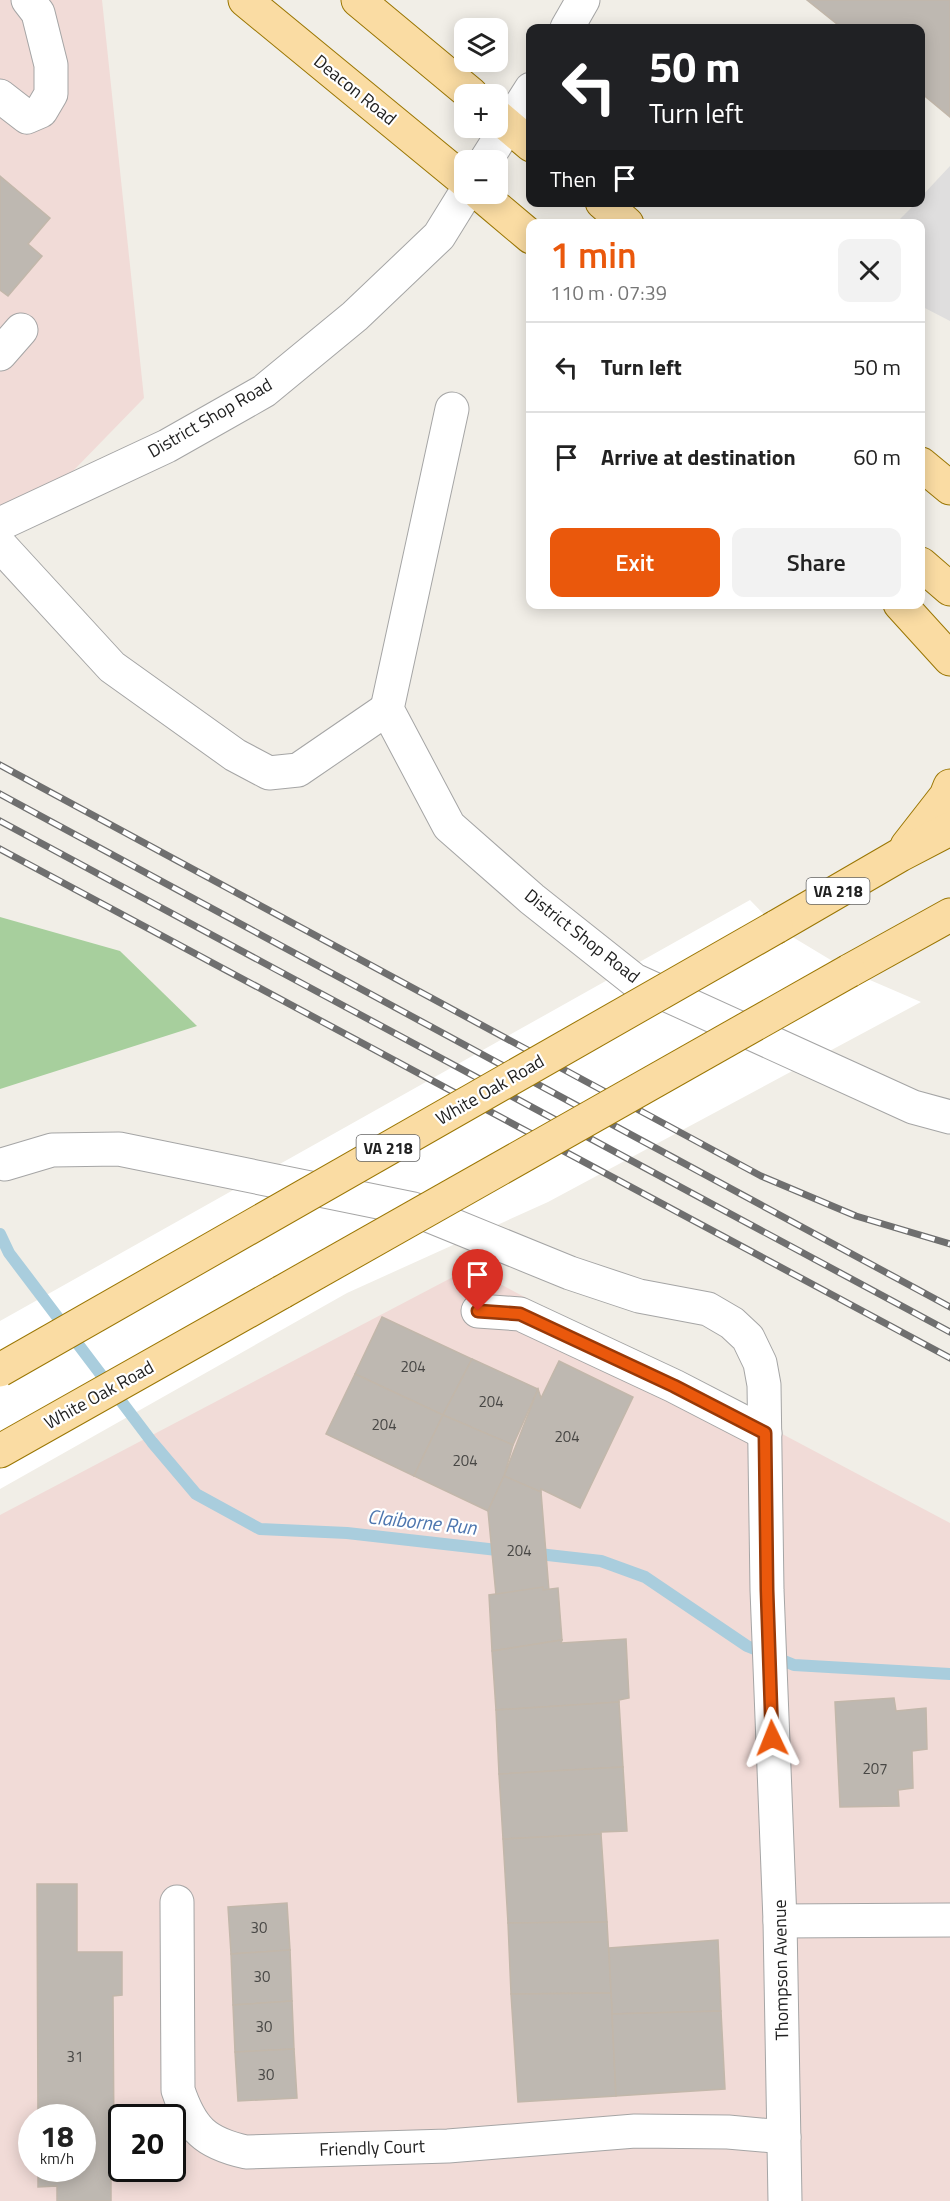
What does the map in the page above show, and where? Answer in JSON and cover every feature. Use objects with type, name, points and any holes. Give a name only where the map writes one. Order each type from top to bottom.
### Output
[{"type":"main road","name":"Deacon Road","points":[[245,0],[454,172]]},
{"type":"main road","points":[[358,0],[459,84]]},
{"type":"main road","points":[[492,204],[526,233]]},
{"type":"main road","points":[[608,207],[621,219]]},
{"type":"main road","points":[[925,467],[950,488]]},
{"type":"main road","points":[[925,567],[950,589]]},
{"type":"main road","points":[[905,609],[950,659]]},
{"type":"main road","points":[[900,855],[946,796],[950,786]]},
{"type":"main road","name":"White Oak Road","points":[[0,1370],[900,855],[950,829]]},
{"type":"main road","name":"White Oak Road","points":[[0,1451],[950,915]]},
{"type":"street","points":[[0,96],[27,117],[41,111],[51,93],[51,65],[38,14],[28,0]]},
{"type":"street","points":[[569,24],[583,0]]},
{"type":"street","points":[[494,150],[512,129],[526,100]]},
{"type":"street","name":"District Shop Road","points":[[0,524],[167,446],[264,391],[355,316],[439,236],[459,204]]},
{"type":"street","points":[[0,545],[112,667],[235,755],[269,773],[298,770],[387,709],[452,410]]},
{"type":"street","name":"District Shop Road","points":[[387,709],[449,826],[532,899],[634,980],[913,1107],[950,1117]]},
{"type":"street","name":"Thompson Avenue","points":[[5,1164],[52,1150],[119,1149],[413,1209],[580,1276],[639,1296],[708,1310],[732,1323],[748,1338],[760,1363],[764,1385],[767,1590],[780,1922],[785,2201]]},
{"type":"street","points":[[478,1311],[520,1314],[674,1386],[765,1433]]},
{"type":"street","name":"Friendly Court","points":[[177,1902],[178,2090],[186,2115],[202,2135],[225,2148],[246,2152],[448,2146],[635,2131],[728,2132],[784,2137]]},
{"type":"street","points":[[780,1922],[950,1920]]},
{"type":"shaded area","points":[[0,0],[102,0],[144,398],[0,546]]},
{"type":"shaded area","points":[[950,166],[950,321],[925,308],[925,219],[900,219],[912,207],[925,207],[925,193]]},
{"type":"shaded area","points":[[470,1268],[950,1523],[950,2201],[0,2201],[0,1515]]},
{"type":"green space","points":[[0,917],[120,951],[197,1026],[0,1089]]},
{"type":"pier","points":[[750,900],[776,927],[849,971],[921,1002],[548,1202],[347,1293],[0,1489],[0,1321]]},
{"type":"building","points":[[807,0],[950,0],[950,117],[925,96],[925,24],[837,24]]},
{"type":"building","points":[[0,176],[50,218],[28,244],[42,256],[8,296],[0,290]]},
{"type":"building","points":[[382,1317],[472,1359],[443,1415],[355,1374]]},
{"type":"building","points":[[472,1359],[538,1389],[513,1445],[443,1415]]},
{"type":"building","points":[[559,1361],[633,1397],[580,1508],[541,1489],[541,1492],[504,1476],[538,1389],[541,1398]]},
{"type":"building","points":[[355,1374],[443,1415],[414,1476],[326,1434]]},
{"type":"building","points":[[443,1415],[513,1445],[504,1476],[488,1511],[414,1476]]},
{"type":"building","points":[[504,1476],[541,1492],[549,1591],[496,1595],[488,1511]]},
{"type":"building","points":[[543,1587],[543,1590],[558,1588],[562,1640],[492,1651],[489,1595]]},
{"type":"building","points":[[626,1639],[629,1698],[619,1700],[619,1702],[496,1710],[492,1651],[562,1640],[561,1643]]},
{"type":"building","points":[[894,1698],[896,1711],[926,1708],[927,1749],[912,1751],[913,1788],[898,1790],[899,1806],[840,1807],[835,1702]]},
{"type":"building","points":[[619,1702],[623,1767],[499,1774],[496,1710]]},
{"type":"building","points":[[623,1767],[627,1831],[503,1839],[499,1774]]},
{"type":"building","points":[[601,1834],[607,1922],[508,1923],[503,1839]]},
{"type":"building","points":[[37,1884],[77,1884],[77,1952],[122,1952],[122,1995],[113,1996],[114,2104],[108,2104],[108,2182],[111,2182],[111,2201],[57,2201],[57,2186],[38,2187],[38,2182],[96,2182],[96,2104],[38,2104]]},
{"type":"building","points":[[287,1903],[290,1950],[231,1954],[228,1907]]},
{"type":"building","points":[[607,1922],[611,1993],[511,1994],[508,1923]]},
{"type":"building","points":[[718,1940],[721,2011],[612,2014],[609,1948]]},
{"type":"building","points":[[290,1950],[292,2001],[233,2005],[231,1954]]},
{"type":"building","points":[[611,1993],[616,2096],[518,2102],[511,1994]]},
{"type":"building","points":[[292,2001],[294,2049],[235,2052],[233,2005]]},
{"type":"building","points":[[721,2011],[725,2089],[616,2096],[612,2014]]},
{"type":"building","points":[[294,2049],[297,2098],[238,2101],[235,2052]]},
{"type":"waterway","name":"Claiborne Run","points":[[0,1234],[9,1253],[152,1442],[196,1494],[260,1529],[347,1533],[506,1551]]},
{"type":"waterway","name":"Claiborne Run","points":[[530,1553],[601,1561],[645,1577],[747,1646],[794,1665],[950,1674]]},
{"type":"railway","points":[[0,765],[761,1176],[856,1216],[950,1244]]},
{"type":"railway","points":[[0,794],[950,1307]]},
{"type":"railway","points":[[0,821],[950,1332]]},
{"type":"railway","points":[[0,849],[950,1358]]},
{"type":"route","points":[[478,1311],[520,1314],[674,1386],[765,1433],[772,1738]]}]
